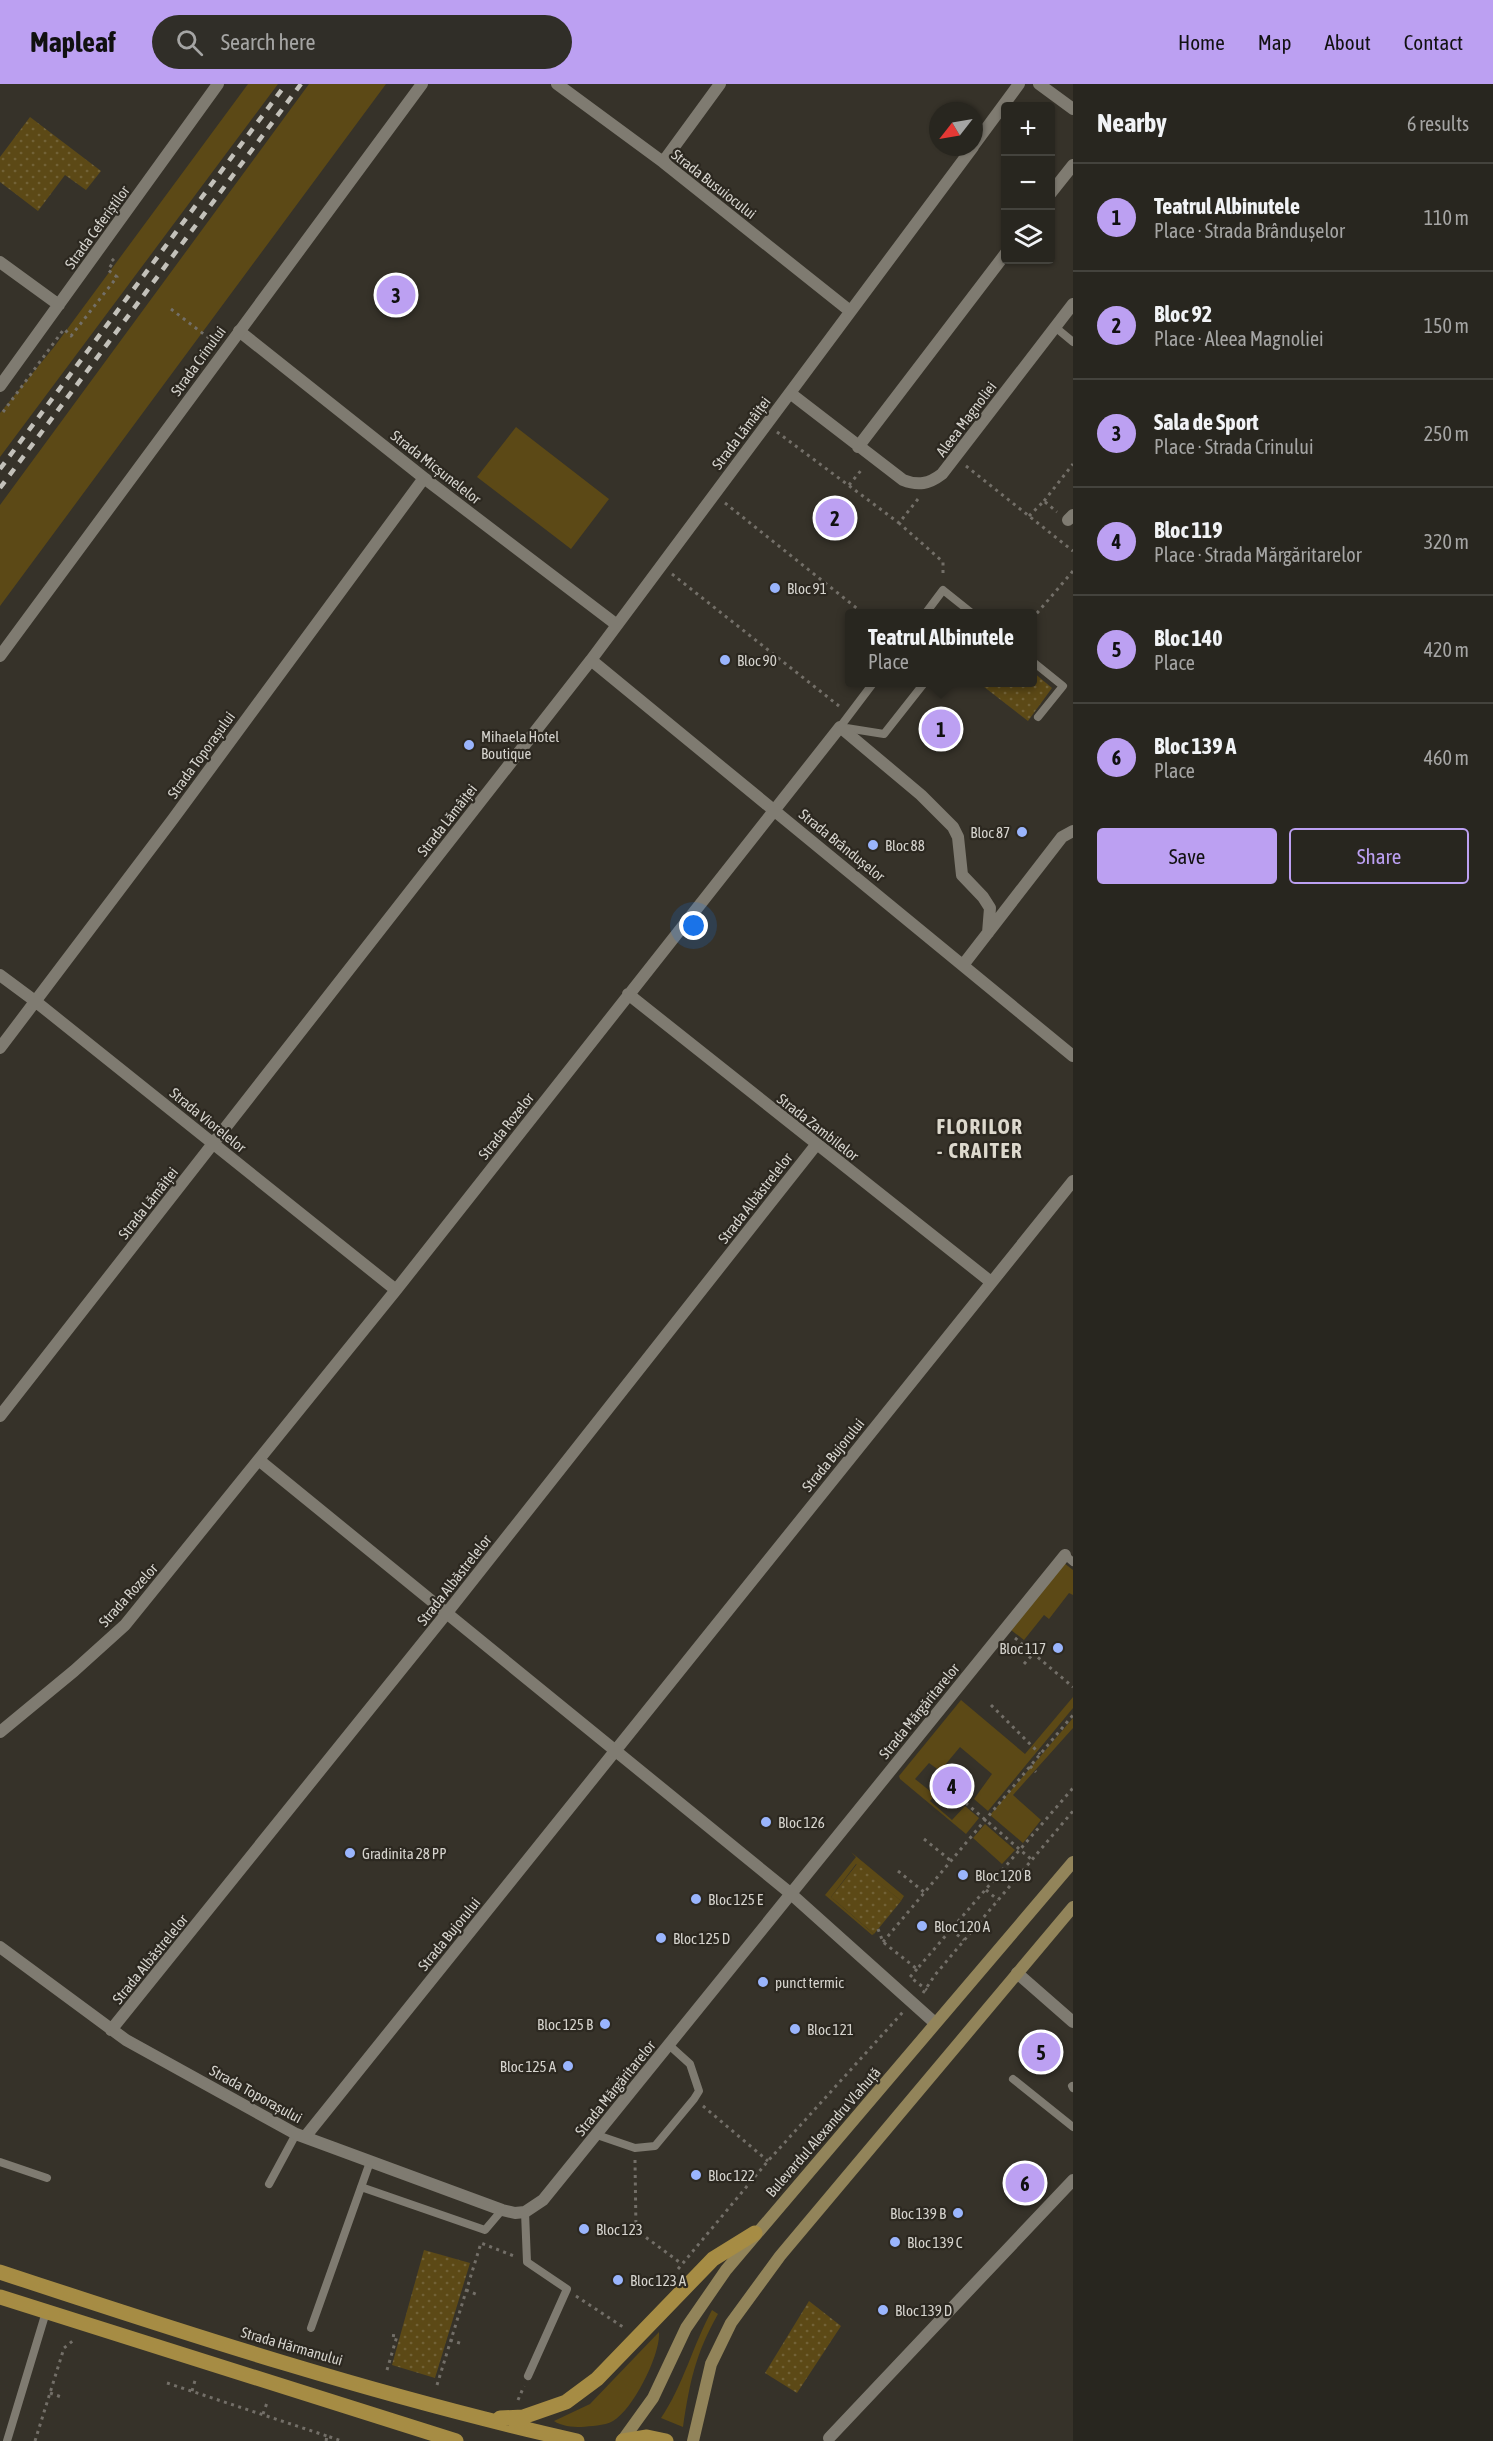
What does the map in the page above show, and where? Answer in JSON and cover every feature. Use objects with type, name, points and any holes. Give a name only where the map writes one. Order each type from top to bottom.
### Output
[{"type":"main road","name":"Bulevardul Alexandru Vlahuță","points":[[622,2441],[653,2398],[686,2328],[726,2270],[755,2233],[1073,1862]]},
{"type":"main road","points":[[693,2441],[711,2364],[731,2324],[780,2256],[1073,1908]]},
{"type":"main road","points":[[473,2418],[523,2417],[566,2402],[597,2379],[713,2259],[755,2233]]},
{"type":"main road","name":"Strada Hărmanului","points":[[0,2272],[166,2327],[473,2418],[577,2441]]},
{"type":"main road","points":[[0,2297],[456,2441]]},
{"type":"main road","points":[[622,2441],[647,2437],[666,2441]]},
{"type":"street","name":"Strada Ceferiștilor","points":[[0,386],[218,84]]},
{"type":"street","name":"Strada Crinului","points":[[0,656],[422,84]]},
{"type":"street","name":"Strada Busuiocului","points":[[557,84],[663,162],[850,311]]},
{"type":"street","points":[[663,162],[720,84]]},
{"type":"street","name":"Strada Lămâiței","points":[[983,133],[1019,84]]},
{"type":"street","points":[[1039,84],[1073,109]]},
{"type":"street","name":"Strada Lămâiței","points":[[0,1416],[591,660],[966,156]]},
{"type":"street","points":[[1055,188],[1073,165]]},
{"type":"street","points":[[858,447],[1001,258]]},
{"type":"street","points":[[0,262],[59,305]]},
{"type":"street","name":"Aleea Magnoliei","points":[[933,481],[942,474],[1073,304]]},
{"type":"street","name":"Strada Micșunelelor","points":[[239,331],[424,478],[617,625]]},
{"type":"street","points":[[790,393],[903,480],[921,484],[933,481]]},
{"type":"street","name":"Strada Toporașului","points":[[0,1048],[424,478]]},
{"type":"street","name":"Strada Brândușelor","points":[[591,660],[1071,1051]]},
{"type":"street","points":[[840,727],[921,795],[953,827],[958,837],[962,875],[990,908],[988,933]]},
{"type":"street","name":"Strada Rozelor","points":[[0,1732],[74,1671],[125,1624],[260,1461],[840,727]]},
{"type":"street","points":[[963,965],[1062,837],[1073,831]]},
{"type":"street","name":"Strada Viorelelor","points":[[0,975],[396,1290]]},
{"type":"street","name":"Strada Zambilelor","points":[[628,994],[991,1282]]},
{"type":"street","name":"Strada Albăstrelelor","points":[[111,2030],[447,1612],[816,1145]]},
{"type":"street","name":"Strada Bujorului","points":[[300,2136],[616,1749],[991,1282],[1068,1195],[1073,1181]]},
{"type":"street","points":[[260,1461],[790,1893],[936,2023]]},
{"type":"street","name":"Strada Mărgăritarelor","points":[[525,2212],[543,2200],[1005,1629],[1069,1559]]},
{"type":"street","name":"Strada Toporașului","points":[[0,1947],[111,2030],[300,2136],[502,2210],[515,2213],[525,2212]]},
{"type":"street","points":[[1017,1973],[1073,2022]]},
{"type":"street","points":[[829,2438],[1073,2180]]},
{"type":"lane","points":[[1055,327],[1073,342]]},
{"type":"lane","points":[[929,609],[944,590],[967,609]]},
{"type":"lane","points":[[1037,665],[1063,686],[1038,717]]},
{"type":"lane","points":[[840,727],[870,687]]},
{"type":"lane","points":[[840,727],[884,734],[921,687]]},
{"type":"lane","points":[[597,2135],[635,2148],[655,2146],[694,2099],[699,2091],[690,2064],[669,2045]]},
{"type":"lane","points":[[1013,2079],[1072,2124]]},
{"type":"lane","points":[[269,2184],[300,2136]]},
{"type":"lane","points":[[0,2162],[47,2178]]},
{"type":"lane","points":[[311,2328],[370,2162]]},
{"type":"lane","points":[[361,2187],[485,2230],[502,2210]]},
{"type":"lane","points":[[525,2212],[527,2262],[567,2289],[528,2376]]},
{"type":"lane","points":[[7,2441],[46,2312]]},
{"type":"path","points":[[3,412],[64,329],[71,336],[117,278],[114,272]]},
{"type":"path","points":[[171,309],[225,350]]},
{"type":"path","points":[[766,424],[899,523],[943,562],[944,590]]},
{"type":"path","points":[[849,485],[872,457]]},
{"type":"path","points":[[955,457],[1073,551]]},
{"type":"path","points":[[1029,516],[1073,464]]},
{"type":"path","points":[[899,523],[933,481]]},
{"type":"path","points":[[714,495],[858,609]]},
{"type":"path","points":[[1044,501],[1070,518]]},
{"type":"path","points":[[661,566],[850,715]]},
{"type":"path","points":[[1037,613],[1073,571]]},
{"type":"path","points":[[1005,1629],[1073,1687]]},
{"type":"path","points":[[1024,1664],[1033,1653]]},
{"type":"path","points":[[991,1705],[1040,1754]]},
{"type":"path","points":[[883,1942],[1072,1718]]},
{"type":"path","points":[[1030,1766],[1036,1772]]},
{"type":"path","points":[[927,1990],[910,1977],[1073,1788]]},
{"type":"path","points":[[960,1798],[1032,1860]]},
{"type":"path","points":[[675,2273],[768,2161],[913,2001],[927,1990],[935,1975],[1073,1811]]},
{"type":"path","points":[[924,1839],[953,1858]]},
{"type":"path","points":[[898,1870],[924,1892]]},
{"type":"path","points":[[986,1890],[998,1900]]},
{"type":"path","points":[[878,1929],[883,1942],[917,1969]]},
{"type":"path","points":[[951,1930],[964,1940]]},
{"type":"path","points":[[694,2099],[768,2161]]},
{"type":"path","points":[[635,2148],[636,2230],[682,2264]]},
{"type":"path","points":[[437,2385],[481,2243],[527,2262]]},
{"type":"path","points":[[567,2289],[625,2328]]},
{"type":"path","points":[[466,2290],[478,2295]]},
{"type":"path","points":[[387,2370],[397,2337],[389,2335]]},
{"type":"path","points":[[35,2441],[64,2348],[77,2338]]},
{"type":"path","points":[[450,2340],[463,2344]]},
{"type":"path","points":[[515,2407],[528,2376]]},
{"type":"path","points":[[192,2391],[196,2377]]},
{"type":"path","points":[[167,2383],[342,2441]]},
{"type":"path","points":[[50,2393],[64,2398]]},
{"type":"path","points":[[263,2415],[268,2400]]},
{"type":"path","points":[[326,2441],[327,2436]]},
{"type":"shaded area","points":[[248,84],[278,84],[0,457],[0,413],[54,347]]},
{"type":"shaded area","points":[[309,84],[386,84],[0,606],[0,505]]},
{"type":"shaded area","points":[[30,117],[101,171],[86,190],[65,175],[38,211],[0,182],[0,157]]},
{"type":"shaded area","points":[[516,427],[609,499],[571,549],[477,477]]},
{"type":"shaded area","points":[[1037,675],[1052,688],[1028,721],[984,687],[1037,687]]},
{"type":"shaded area","points":[[1064,1563],[1073,1570],[1073,1595],[1069,1593],[1049,1619],[1044,1615],[1024,1640],[1011,1630]]},
{"type":"shaded area","points":[[1073,1697],[1073,1708],[988,1811],[974,1799],[992,1774],[960,1747],[940,1771],[929,1763],[915,1779],[935,1795],[930,1801],[952,1820],[965,1806],[979,1818],[966,1834],[900,1779],[899,1776],[961,1700],[1025,1754]]},
{"type":"shaded area","points":[[1073,1718],[1073,1728],[1013,1795],[1041,1820],[1023,1843],[990,1815]]},
{"type":"shaded area","points":[[985,1824],[1015,1850],[1002,1864],[973,1838]]},
{"type":"shaded area","points":[[851,1852],[904,1896],[901,1901],[856,1864],[831,1897],[874,1934],[872,1935],[825,1895],[856,1857]]},
{"type":"shaded area","points":[[857,1864],[901,1901],[874,1934],[831,1897]]},
{"type":"shaded area","points":[[424,2250],[470,2263],[435,2378],[392,2365]]},
{"type":"shaded area","points":[[809,2301],[841,2326],[797,2393],[765,2373]]},
{"type":"shaded area","points":[[712,2310],[718,2314],[704,2342],[695,2369],[683,2427],[661,2418],[676,2393]]},
{"type":"shaded area","points":[[659,2332],[651,2367],[637,2394],[621,2415],[609,2423],[593,2426],[570,2426],[554,2421],[590,2404]]},
{"type":"railway","points":[[0,469],[286,84]]},
{"type":"railway","points":[[0,488],[301,84]]},
{"type":"place","name":"Sala de Sport","points":[[396,295]]},
{"type":"place","name":"Bloc 92","points":[[835,518]]},
{"type":"place","name":"Bloc 91","points":[[775,588]]},
{"type":"place","name":"Bloc 90","points":[[725,660]]},
{"type":"place","name":"Teatrul Albinutele","points":[[941,729]]},
{"type":"place","name":"Mihaela Hotel Boutique","points":[[469,745]]},
{"type":"place","name":"Bloc 87","points":[[1022,832]]},
{"type":"place","name":"Bloc 88","points":[[873,845]]},
{"type":"place","name":"Bloc 117","points":[[1058,1648]]},
{"type":"place","name":"Bloc 119","points":[[952,1786]]},
{"type":"place","name":"Bloc 126","points":[[766,1822]]},
{"type":"place","name":"Gradinita 28 PP","points":[[350,1853]]},
{"type":"place","name":"Bloc 120 B","points":[[963,1875]]},
{"type":"place","name":"Bloc 125 E","points":[[696,1899]]},
{"type":"place","name":"Bloc 120 A","points":[[922,1926]]},
{"type":"place","name":"Bloc 125 D","points":[[661,1938]]},
{"type":"place","name":"punct termic","points":[[763,1982]]},
{"type":"place","name":"Bloc 125 B","points":[[605,2024]]},
{"type":"place","name":"Bloc 121","points":[[795,2029]]},
{"type":"place","name":"Bloc 140","points":[[1041,2052]]},
{"type":"place","name":"Bloc 125 A","points":[[568,2066]]},
{"type":"place","name":"Bloc 122","points":[[696,2175]]},
{"type":"place","name":"Bloc 139 A","points":[[1025,2183]]},
{"type":"place","name":"Bloc 139 B","points":[[958,2213]]},
{"type":"place","name":"Bloc 123","points":[[584,2229]]},
{"type":"place","name":"Bloc 139 C","points":[[895,2242]]},
{"type":"place","name":"Bloc 123 A","points":[[618,2280]]},
{"type":"place","name":"Bloc 139 D","points":[[883,2310]]},
{"type":"district","name":"FLORILOR - CRAITER","points":[[980,1138]]}]
